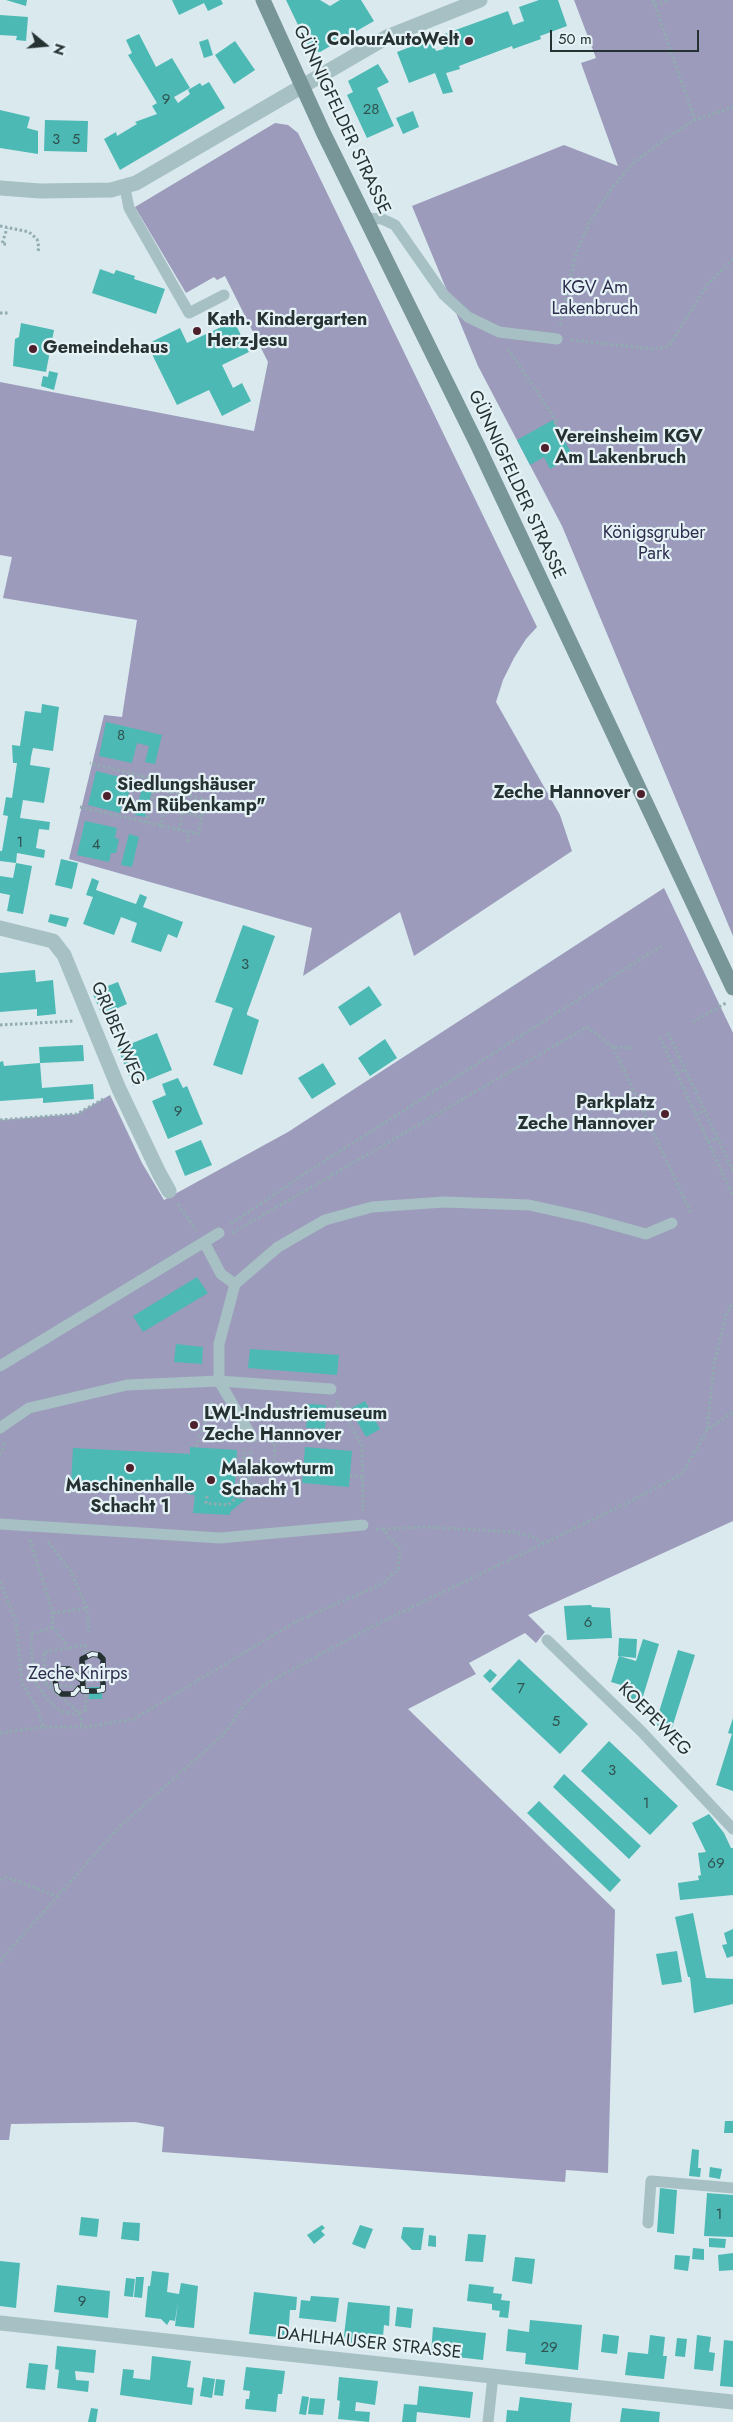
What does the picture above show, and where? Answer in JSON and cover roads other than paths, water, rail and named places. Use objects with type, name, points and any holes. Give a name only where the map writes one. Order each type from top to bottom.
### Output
[{"type":"street","name":"GÜNNIGFELDER STRASSE","points":[[263,0],[304,86],[323,132],[477,444],[733,988]]},
{"type":"street","points":[[0,188],[111,190],[136,184],[395,33],[480,0]]},
{"type":"street","name":"GRUBENWEG","points":[[0,928],[53,941],[64,955],[119,1089],[169,1191]]},
{"type":"street","name":"DAHLHAUSER STRASSE","points":[[0,2324],[733,2402]]},
{"type":"lane","points":[[125,188],[129,208],[189,313],[224,295]]},
{"type":"lane","points":[[366,218],[382,219],[395,225],[444,295],[468,317],[499,332],[557,339]]},
{"type":"lane","points":[[252,1437],[219,1381],[219,1344],[235,1284],[278,1247],[325,1220],[372,1207],[444,1202],[529,1205],[588,1218],[646,1234],[672,1223]]},
{"type":"lane","points":[[0,1366],[202,1239],[218,1233]]},
{"type":"lane","points":[[202,1239],[221,1274],[235,1284]]},
{"type":"lane","points":[[0,1428],[29,1408],[127,1385],[219,1381],[331,1390]]},
{"type":"lane","points":[[0,1524],[220,1538],[363,1525]]},
{"type":"lane","name":"KOEPEWEG","points":[[547,1640],[641,1731],[733,1828]]},
{"type":"lane","points":[[648,2223],[651,2181],[733,2188]]},
{"type":"lane","points":[[488,2422],[493,2376]]},
{"type":"railway","points":[[97,1691],[103,1690],[103,1659],[99,1655],[92,1654],[82,1659],[83,1691],[98,1691]]},
{"type":"railway","points":[[79,1688],[74,1694],[62,1694],[57,1690],[56,1672],[62,1669],[69,1669],[80,1679]]},
{"type":"place","name":"ColourAutoWelt","points":[[469,41]]},
{"type":"place","name":"Kath. Kindergarten Herz-Jesu","points":[[197,331]]},
{"type":"place","name":"Gemeindehaus","points":[[33,349]]},
{"type":"place","name":"Vereinsheim KGV Am Lakenbruch","points":[[545,448]]},
{"type":"place","name":"Zeche Hannover","points":[[641,794]]},
{"type":"place","name":"Siedlungshäuser \"Am Rübenkamp\"","points":[[107,796]]},
{"type":"place","name":"Parkplatz Zeche Hannover","points":[[665,1114]]},
{"type":"place","name":"LWL-Industriemuseum Zeche Hannover","points":[[194,1425]]},
{"type":"place","name":"Maschinenhalle Schacht 1","points":[[130,1468]]},
{"type":"place","name":"Malakowturm Schacht 1","points":[[211,1480]]},
{"type":"park label","name":"KGV Am Lakenbruch","points":[[595,299]]},
{"type":"park label","name":"Königsgruber Park","points":[[654,544]]},
{"type":"park label","name":"Zeche Knirps","points":[[78,1675]]}]
